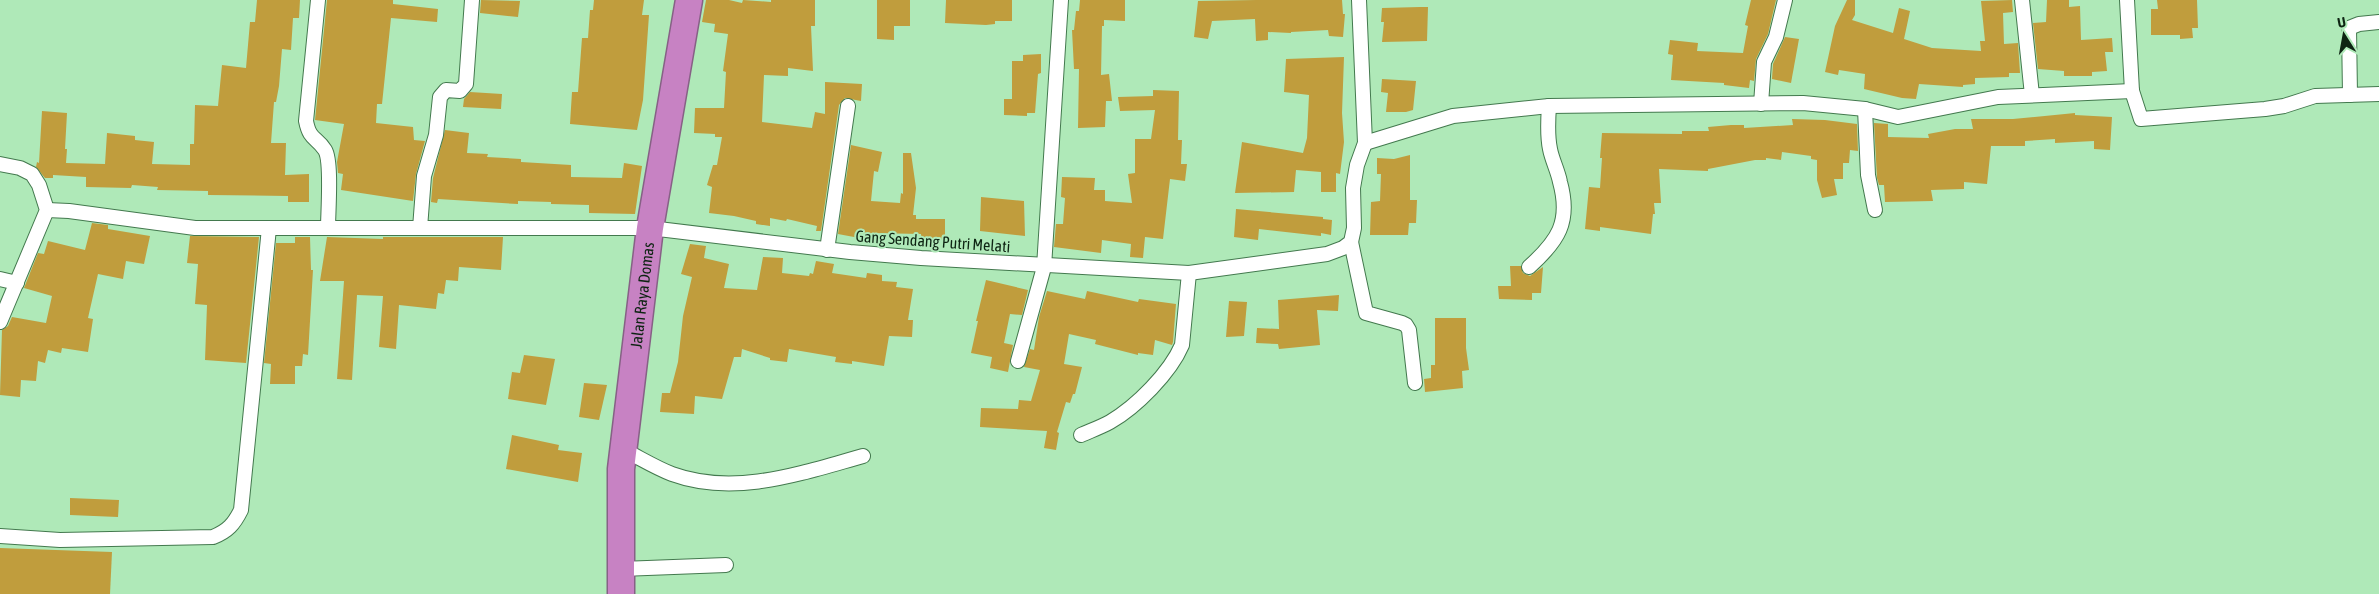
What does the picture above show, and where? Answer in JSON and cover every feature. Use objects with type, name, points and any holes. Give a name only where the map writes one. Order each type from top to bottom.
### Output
[{"type":"highway","name":"Jalan Raya Domas","points":[[621,581],[620,494],[624,450],[650,228],[689,0]]},
{"type":"street","points":[[318,0],[306,121],[308,133],[325,150],[328,161],[328,228]]},
{"type":"street","points":[[420,228],[424,176],[436,135],[440,97],[442,92],[446,90],[460,92],[466,84],[472,0]]},
{"type":"street","points":[[1018,361],[1044,267],[1061,0]]},
{"type":"street","points":[[1359,0],[1365,143],[1357,165],[1353,188],[1354,228],[1351,242],[1366,313],[1402,323],[1409,330],[1415,383]]},
{"type":"street","points":[[1761,104],[1764,62],[1776,38],[1785,0]]},
{"type":"street","points":[[2022,0],[2032,95]]},
{"type":"street","points":[[2127,0],[2132,92],[2141,119],[2264,109],[2284,106],[2315,96],[2379,94]]},
{"type":"street","points":[[2350,95],[2349,28],[2359,24],[2379,22]]},
{"type":"street","points":[[1365,143],[1453,116],[1549,106],[1803,103],[1865,109],[1898,117],[1998,97],[2132,92]]},
{"type":"street","points":[[827,250],[848,106]]},
{"type":"street","points":[[1530,267],[1550,249],[1560,230],[1565,208],[1548,138],[1549,106]]},
{"type":"street","points":[[1865,109],[1868,175],[1875,210]]},
{"type":"street","points":[[0,164],[20,168],[32,174],[39,184],[47,210],[0,322]]},
{"type":"street","name":"Gang Sendang Putri Melati","points":[[47,210],[69,211],[195,228],[650,228],[827,250],[1044,267],[1189,274],[1326,254],[1343,248],[1351,242]]},
{"type":"street","points":[[0,536],[60,540],[213,537],[226,532],[234,524],[241,510],[269,228]]},
{"type":"street","points":[[1081,435],[1110,421],[1144,395],[1178,355],[1182,345],[1189,274]]},
{"type":"street","points":[[0,279],[17,282]]},
{"type":"street","points":[[624,450],[672,474],[706,482],[751,483],[863,456]]},
{"type":"street","points":[[621,581],[726,565]]},
{"type":"building","points":[[257,0],[300,0],[299,18],[293,18],[291,50],[282,49],[279,86],[276,102],[274,102],[271,143],[286,143],[285,175],[309,174],[309,202],[288,202],[288,196],[208,195],[208,191],[157,190],[158,187],[132,185],[131,188],[86,187],[86,177],[53,175],[53,178],[45,178],[36,167],[37,162],[39,163],[42,111],[67,113],[66,163],[105,164],[107,133],[135,136],[135,140],[154,142],[152,164],[190,165],[190,144],[194,144],[195,105],[218,106],[222,65],[246,68],[250,22],[255,22]]},
{"type":"building","points":[[327,0],[393,0],[393,4],[438,9],[437,22],[391,18],[382,104],[377,104],[376,123],[413,127],[414,140],[425,141],[416,174],[413,201],[341,190],[343,174],[338,173],[337,162],[344,124],[315,120]]},
{"type":"building","points":[[481,0],[520,1],[518,17],[480,13]]},
{"type":"building","points":[[594,0],[644,0],[642,15],[649,15],[643,100],[637,130],[570,124],[572,92],[578,92],[582,38],[588,38],[590,10],[593,10]]},
{"type":"building","points":[[706,0],[729,0],[742,3],[743,0],[771,2],[771,0],[815,0],[815,26],[811,26],[813,71],[788,68],[788,76],[764,75],[762,122],[812,128],[815,112],[825,114],[825,82],[862,84],[861,101],[845,98],[839,105],[821,231],[816,231],[817,226],[787,219],[786,221],[770,218],[770,226],[756,224],[756,221],[734,216],[709,213],[712,187],[707,185],[713,165],[717,165],[722,137],[715,137],[715,134],[694,133],[695,108],[724,108],[726,72],[723,71],[728,34],[714,32],[715,24],[702,22]]},
{"type":"building","points":[[877,0],[910,0],[910,26],[894,26],[894,40],[877,39]]},
{"type":"building","points":[[946,0],[1012,0],[1012,21],[995,21],[995,24],[986,25],[945,23]]},
{"type":"building","points":[[1080,0],[1125,0],[1125,21],[1104,20],[1104,26],[1102,26],[1101,75],[1109,74],[1112,101],[1106,101],[1105,127],[1078,128],[1079,69],[1074,69],[1072,30],[1074,30],[1076,11],[1079,11]]},
{"type":"building","points":[[1342,0],[1343,14],[1345,14],[1343,37],[1329,36],[1328,30],[1291,33],[1268,32],[1268,40],[1256,41],[1255,19],[1212,21],[1208,39],[1194,37],[1198,1]]},
{"type":"building","points":[[1751,0],[1776,0],[1768,34],[1756,59],[1754,81],[1750,80],[1749,88],[1724,85],[1724,83],[1671,80],[1673,55],[1668,54],[1670,40],[1698,43],[1697,51],[1743,53],[1748,26],[1745,25]]},
{"type":"building","points":[[1847,0],[1855,0],[1855,15],[1852,20],[1893,33],[1899,8],[1910,11],[1904,39],[1932,48],[1981,51],[1980,41],[1985,41],[1981,1],[2012,0],[2013,12],[2003,13],[2004,44],[2018,43],[2020,73],[2009,73],[2009,77],[1975,78],[1975,84],[1963,85],[1963,87],[1919,84],[1916,99],[1902,98],[1864,89],[1865,74],[1839,70],[1838,75],[1825,72],[1835,26]]},
{"type":"building","points":[[2047,0],[2069,0],[2069,7],[2080,6],[2081,40],[2112,38],[2113,52],[2105,52],[2107,71],[2092,72],[2092,76],[2064,76],[2064,71],[2038,69],[2033,23],[2046,22]]},
{"type":"building","points":[[2157,0],[2197,0],[2198,28],[2192,28],[2193,38],[2180,39],[2180,35],[2151,35],[2151,9],[2158,9]]},
{"type":"building","points":[[1428,7],[1427,41],[1382,42],[1384,22],[1381,22],[1382,8]]},
{"type":"building","points":[[1785,37],[1799,39],[1791,83],[1772,79],[1773,64]]},
{"type":"building","points":[[1041,54],[1041,73],[1038,74],[1035,113],[1027,113],[1027,116],[1004,115],[1004,99],[1012,99],[1012,61],[1023,61],[1023,55]]},
{"type":"building","points":[[1344,57],[1342,113],[1344,142],[1340,174],[1336,173],[1336,192],[1321,192],[1321,172],[1296,170],[1294,192],[1235,193],[1242,142],[1303,153],[1307,138],[1309,95],[1284,92],[1286,59]]},
{"type":"building","points":[[1382,79],[1416,81],[1413,110],[1386,112],[1388,93],[1381,92]]},
{"type":"building","points":[[1153,90],[1179,91],[1178,140],[1182,140],[1181,164],[1187,164],[1185,181],[1170,179],[1163,239],[1145,237],[1143,258],[1130,257],[1131,244],[1102,240],[1101,253],[1054,247],[1056,224],[1063,224],[1065,198],[1061,197],[1062,177],[1095,178],[1094,190],[1105,190],[1105,201],[1132,203],[1128,174],[1135,173],[1135,139],[1151,139],[1155,110],[1120,111],[1118,97],[1153,96]]},
{"type":"building","points":[[470,92],[502,94],[501,109],[463,107],[464,99]]},
{"type":"building","points":[[2075,113],[2075,115],[2112,117],[2110,150],[2094,149],[2094,141],[2055,143],[2055,139],[2025,141],[2025,146],[1991,146],[1987,184],[1964,182],[1964,189],[1931,190],[1933,201],[1885,202],[1884,185],[1879,185],[1877,178],[1874,123],[1888,124],[1888,137],[1929,138],[1928,134],[1955,129],[1973,129],[1971,119],[2013,119]]},
{"type":"building","points":[[1792,119],[1825,120],[1857,124],[1858,151],[1850,150],[1849,163],[1843,163],[1843,179],[1834,179],[1837,195],[1822,198],[1817,180],[1817,160],[1811,159],[1811,156],[1782,152],[1781,160],[1766,158],[1766,160],[1755,160],[1708,169],[1708,171],[1659,169],[1661,203],[1654,203],[1655,214],[1653,214],[1651,234],[1600,227],[1600,231],[1585,229],[1589,187],[1600,188],[1602,133],[1682,134],[1682,131],[1709,131],[1708,127],[1731,125],[1744,125],[1744,128],[1793,125]]},
{"type":"building","points":[[445,130],[469,133],[467,153],[488,154],[487,157],[521,159],[521,162],[571,165],[571,177],[622,178],[624,163],[642,166],[635,214],[589,213],[589,205],[551,204],[551,202],[518,201],[518,204],[438,199],[437,203],[431,202],[433,178]]},
{"type":"building","points":[[851,145],[882,152],[878,172],[874,171],[871,201],[900,203],[901,193],[903,194],[903,153],[911,153],[916,188],[913,215],[916,215],[916,219],[945,219],[945,240],[921,240],[921,234],[871,233],[870,240],[838,234]]},
{"type":"building","points":[[1410,155],[1410,200],[1417,200],[1416,223],[1409,223],[1408,235],[1370,235],[1371,202],[1380,201],[1381,174],[1377,174],[1377,158],[1394,159]]},
{"type":"building","points":[[981,197],[1024,201],[1025,236],[980,231]]},
{"type":"building","points":[[1236,209],[1323,217],[1323,219],[1332,220],[1331,235],[1321,233],[1321,236],[1259,229],[1258,240],[1234,237]]},
{"type":"building","points":[[92,223],[108,225],[108,229],[150,236],[144,264],[126,261],[123,279],[98,274],[88,318],[93,319],[88,352],[62,348],[61,353],[48,350],[45,363],[38,361],[36,381],[21,380],[20,397],[0,395],[2,330],[8,326],[12,317],[46,323],[52,296],[24,288],[38,253],[44,254],[48,241],[85,250]]},
{"type":"building","points":[[190,236],[259,237],[246,363],[205,360],[207,305],[195,304],[198,264],[187,263]]},
{"type":"building","points":[[295,237],[310,237],[311,270],[313,270],[308,355],[303,354],[302,366],[295,366],[295,384],[270,384],[271,364],[264,363],[276,243],[295,243]]},
{"type":"building","points":[[327,237],[383,239],[383,237],[503,237],[501,270],[459,267],[458,281],[446,280],[444,294],[438,293],[436,309],[399,305],[396,349],[379,347],[383,296],[357,295],[352,380],[337,379],[344,281],[320,281]]},
{"type":"building","points":[[690,244],[706,246],[704,258],[729,264],[724,288],[757,290],[763,257],[783,258],[782,273],[809,276],[810,273],[813,274],[816,261],[834,264],[832,273],[866,278],[867,273],[882,275],[882,281],[897,282],[896,287],[913,289],[908,320],[913,320],[912,337],[889,336],[884,366],[852,361],[852,364],[835,362],[836,357],[789,349],[787,362],[770,360],[770,358],[742,349],[741,357],[734,357],[722,399],[695,396],[694,414],[660,412],[662,393],[670,393],[678,362],[683,316],[692,277],[681,274]]},
{"type":"building","points":[[1510,266],[1521,266],[1523,273],[1530,276],[1543,267],[1541,293],[1532,293],[1532,300],[1499,299],[1498,286],[1511,286]]},
{"type":"building","points":[[986,280],[1028,290],[1022,315],[1010,314],[1004,343],[1013,345],[1008,372],[990,368],[992,357],[971,353],[978,321],[976,321]]},
{"type":"building","points":[[1047,291],[1085,299],[1087,291],[1138,302],[1139,299],[1176,304],[1172,345],[1155,340],[1153,355],[1138,353],[1138,355],[1095,344],[1096,340],[1069,334],[1064,364],[1082,367],[1075,394],[1073,394],[1070,403],[1066,402],[1057,432],[1059,433],[1056,450],[1044,448],[1047,431],[980,427],[981,408],[1018,409],[1019,400],[1031,401],[1040,370],[1024,367],[1030,349],[1034,350],[1039,317]]},
{"type":"building","points":[[1339,295],[1338,311],[1317,310],[1320,345],[1279,349],[1278,344],[1256,343],[1257,328],[1279,329],[1278,300]]},
{"type":"building","points":[[1229,301],[1247,302],[1244,336],[1226,337]]},
{"type":"building","points":[[1435,318],[1466,318],[1466,348],[1469,370],[1462,371],[1463,388],[1425,392],[1424,379],[1431,378],[1431,365],[1435,365]]},
{"type":"building","points":[[524,355],[555,359],[546,405],[508,399],[512,372],[520,373]]},
{"type":"building","points":[[584,383],[607,385],[599,420],[579,417]]},
{"type":"building","points":[[512,435],[559,445],[558,450],[582,453],[578,482],[506,469]]},
{"type":"building","points":[[70,498],[119,500],[118,517],[70,515]]},
{"type":"building","points":[[0,548],[112,552],[110,594],[0,594]]}]
